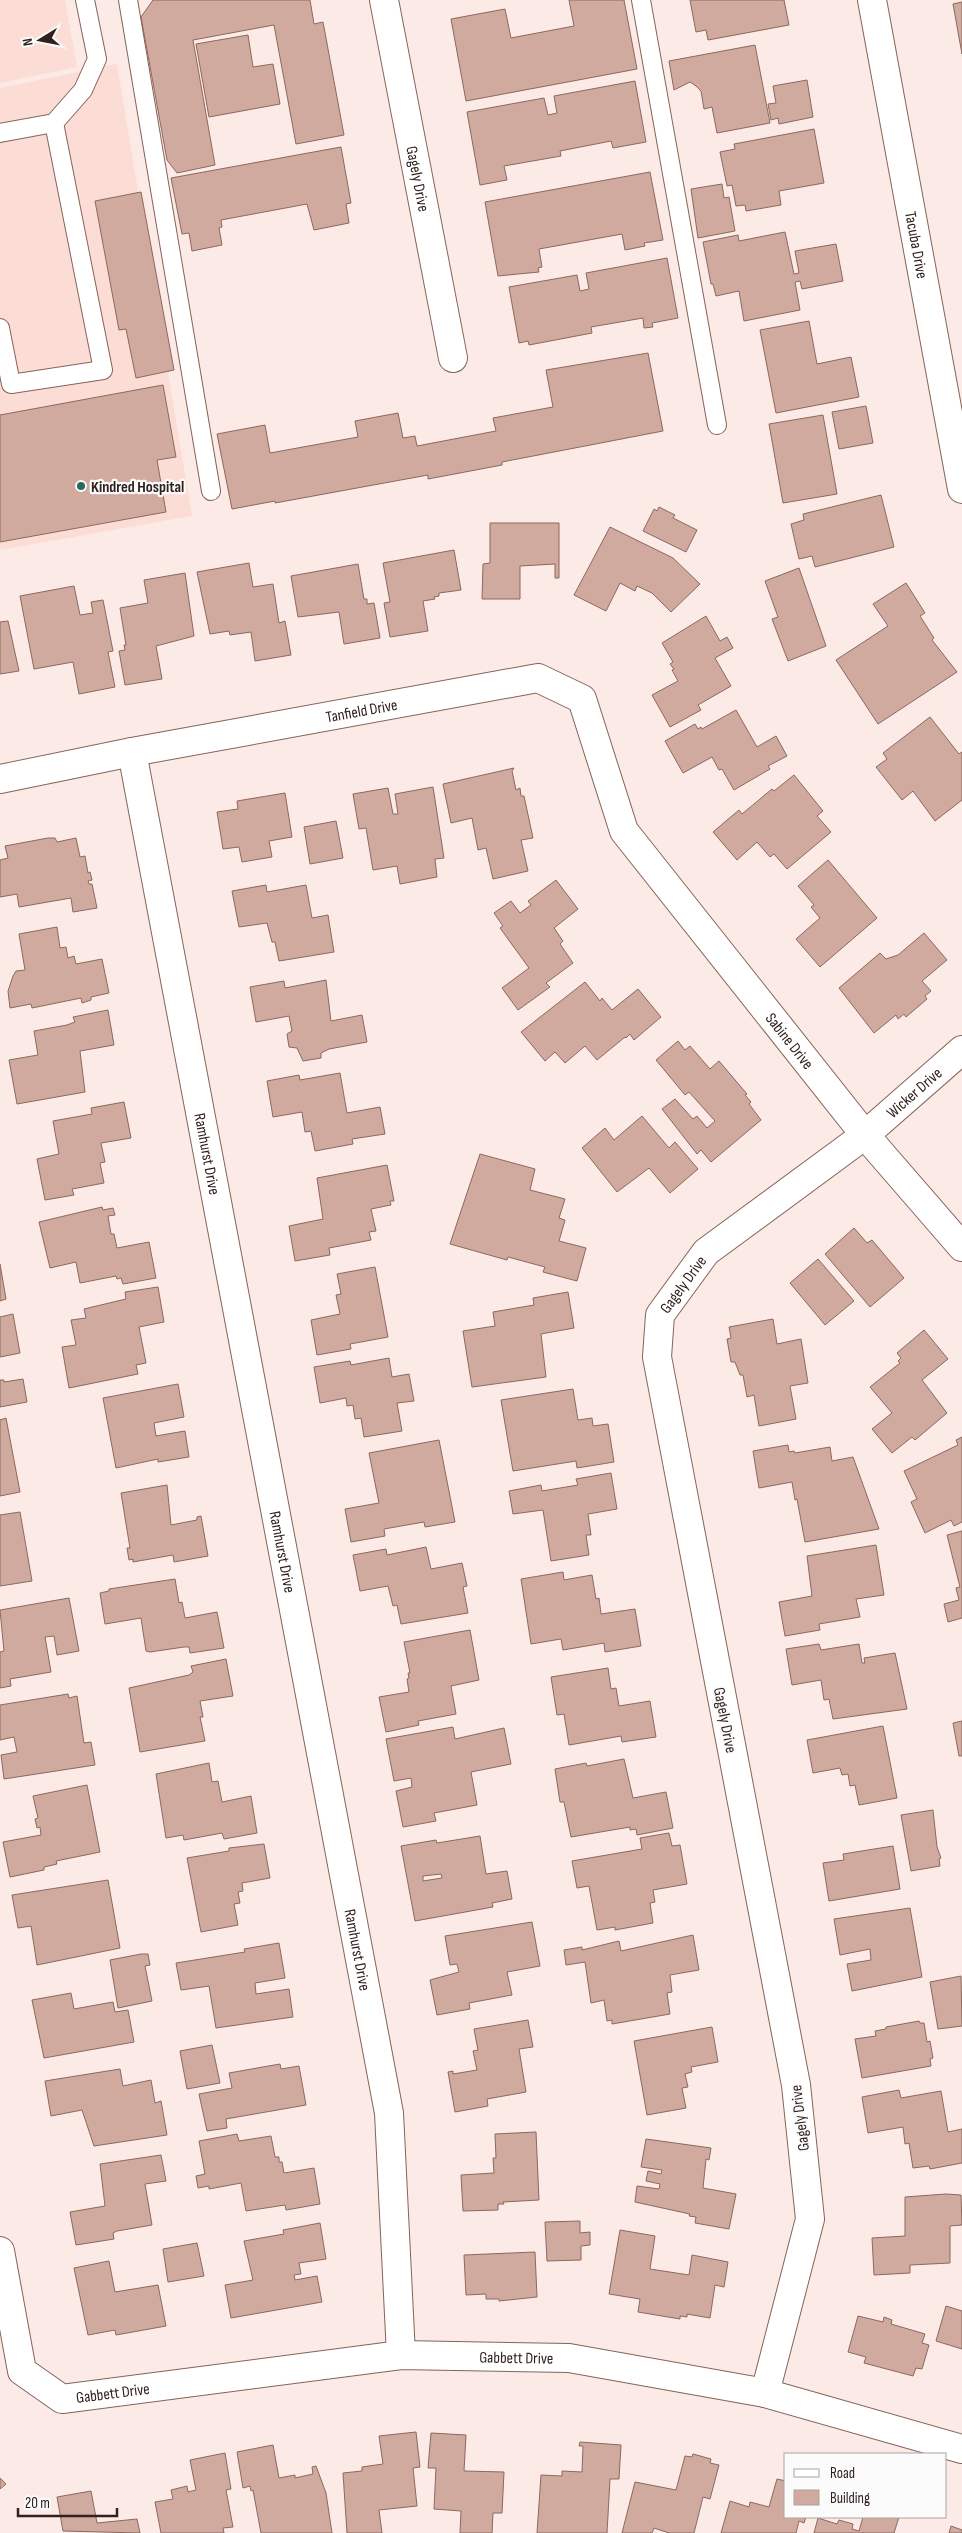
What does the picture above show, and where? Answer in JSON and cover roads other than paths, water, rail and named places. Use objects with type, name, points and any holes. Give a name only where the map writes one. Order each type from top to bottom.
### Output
[{"type":"street","name":"Gagely Drive","points":[[384,0],[453,358]]},
{"type":"street","name":"Tacuba Drive","points":[[872,0],[962,489]]},
{"type":"street","name":"Tanfield Drive","points":[[0,779],[132,752],[538,678],[582,699],[624,831]]},
{"type":"street","name":"Ramhurst Drive","points":[[132,752],[389,2113],[401,2355]]},
{"type":"street","name":"Sabine Drive","points":[[624,831],[865,1135],[962,1247]]},
{"type":"street","name":"Wicker Drive","points":[[865,1135],[962,1050]]},
{"type":"street","name":"Gagely Drive","points":[[765,2393],[810,2219],[796,2085],[657,1357],[660,1315],[706,1252],[865,1135]]},
{"type":"street","name":"Gabbett Drive","points":[[0,2251],[22,2371],[62,2399],[401,2355],[569,2358],[765,2393],[962,2449]]},
{"type":"lane","points":[[0,133],[54,123],[83,90],[97,59],[85,0]]},
{"type":"lane","points":[[128,0],[211,491]]},
{"type":"lane","points":[[641,0],[718,425]]},
{"type":"lane","points":[[0,328],[11,384],[103,370],[54,123]]},
{"type":"place","name":"Kindred Hospital","points":[[81,486]]}]
